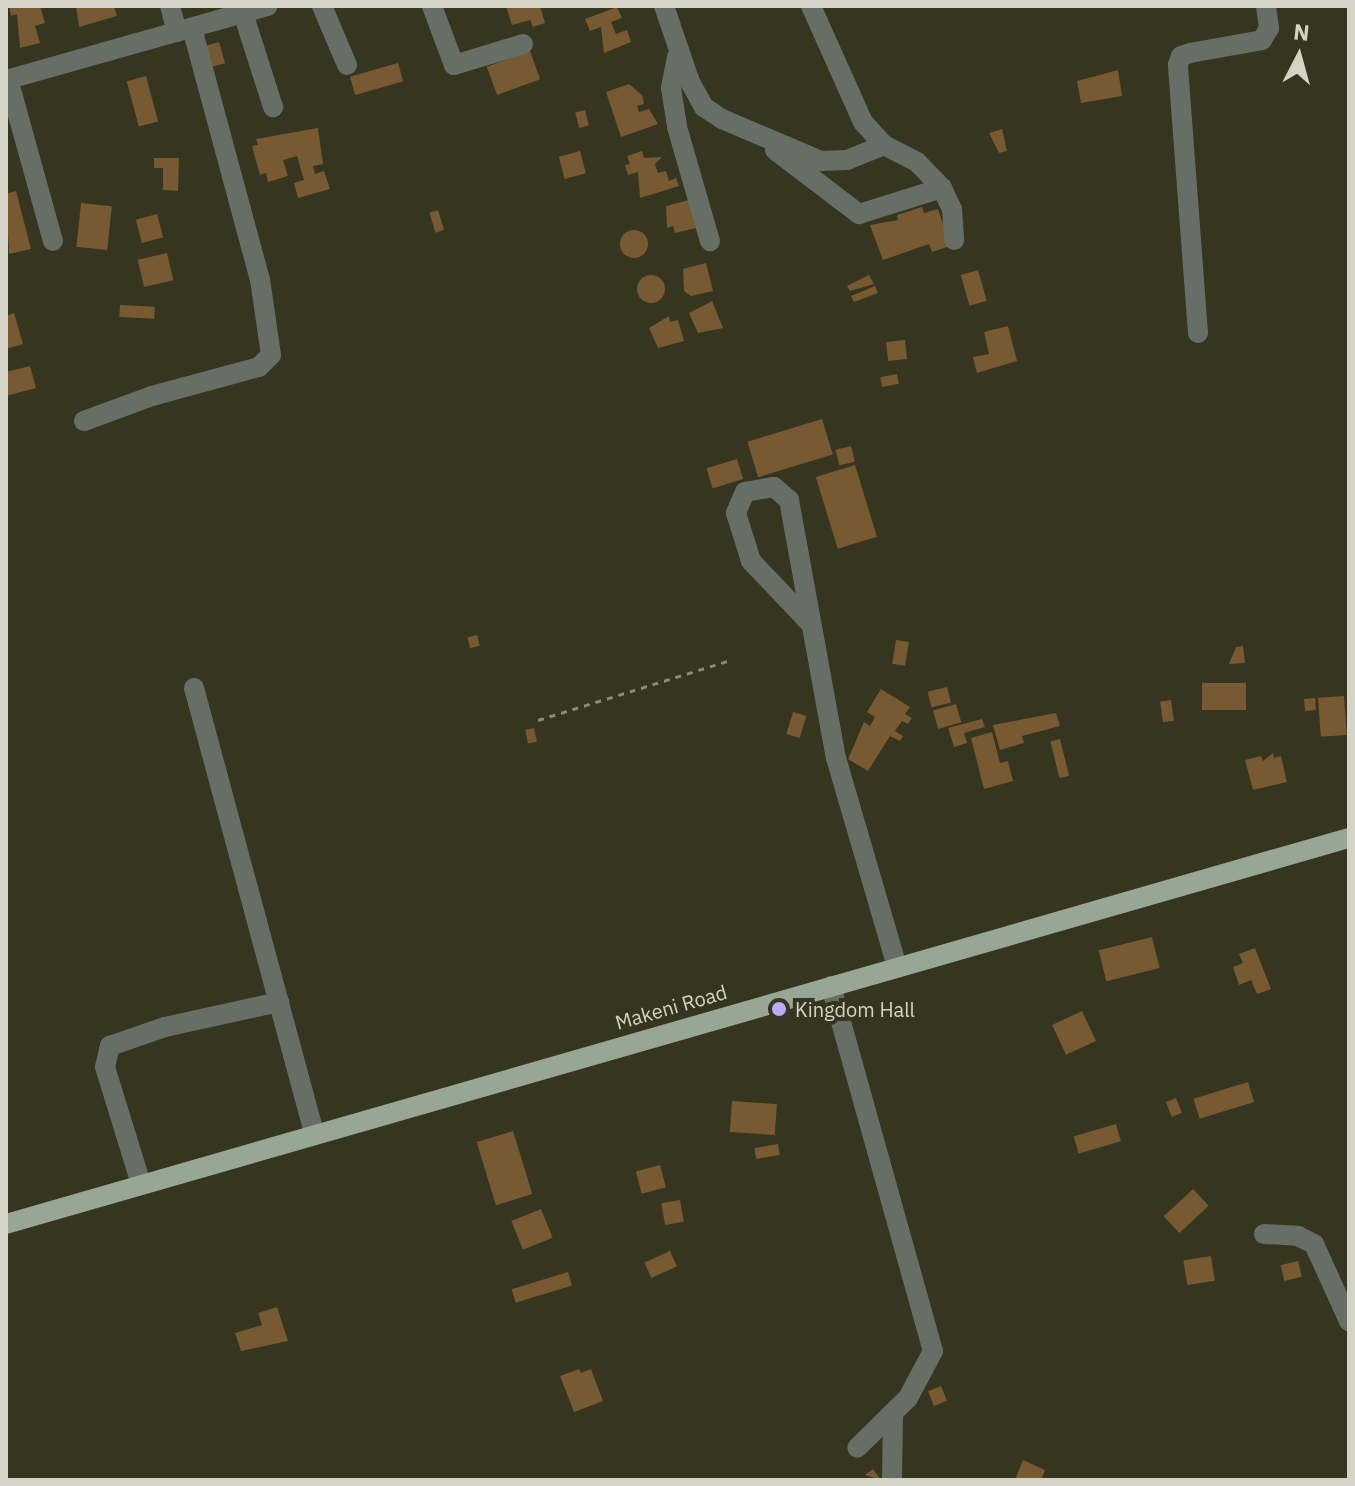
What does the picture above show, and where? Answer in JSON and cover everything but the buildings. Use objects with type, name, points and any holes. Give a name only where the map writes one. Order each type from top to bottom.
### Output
[{"type":"main road","name":"Makeni Road","points":[[6,1224],[1349,838]]},
{"type":"street","points":[[84,421],[152,396],[259,367],[271,355],[260,280],[184,30],[170,6]]},
{"type":"street","points":[[53,241],[7,79],[268,6]]},
{"type":"street","points":[[322,6],[347,65]]},
{"type":"street","points":[[432,6],[454,65],[523,44]]},
{"type":"street","points":[[664,6],[677,57],[704,107],[752,133],[829,162],[884,145]]},
{"type":"street","points":[[811,6],[853,104],[884,145],[917,162],[942,188],[952,209],[954,240]]},
{"type":"street","points":[[1198,333],[1178,65],[1181,56],[1190,53],[1262,40],[1269,28],[1266,6]]},
{"type":"street","points":[[243,13],[273,107]]},
{"type":"street","points":[[677,57],[671,88],[677,127],[710,241]]},
{"type":"street","points":[[752,133],[859,214],[942,188]]},
{"type":"street","points":[[808,621],[751,561],[736,513],[745,492],[774,487],[789,500],[808,621],[849,811],[897,967]]},
{"type":"street","points":[[194,688],[315,1135]]},
{"type":"street","points":[[831,986],[932,1342],[930,1363],[893,1416],[857,1448]]},
{"type":"street","points":[[141,1184],[105,1067],[110,1046],[165,1027],[279,1002]]},
{"type":"street","points":[[1264,1234],[1298,1236],[1314,1244],[1349,1321]]},
{"type":"street","points":[[892,1480],[893,1416]]},
{"type":"path","points":[[538,720],[728,661]]},
{"type":"place","name":"Kingdom Hall","points":[[779,1009]]}]
